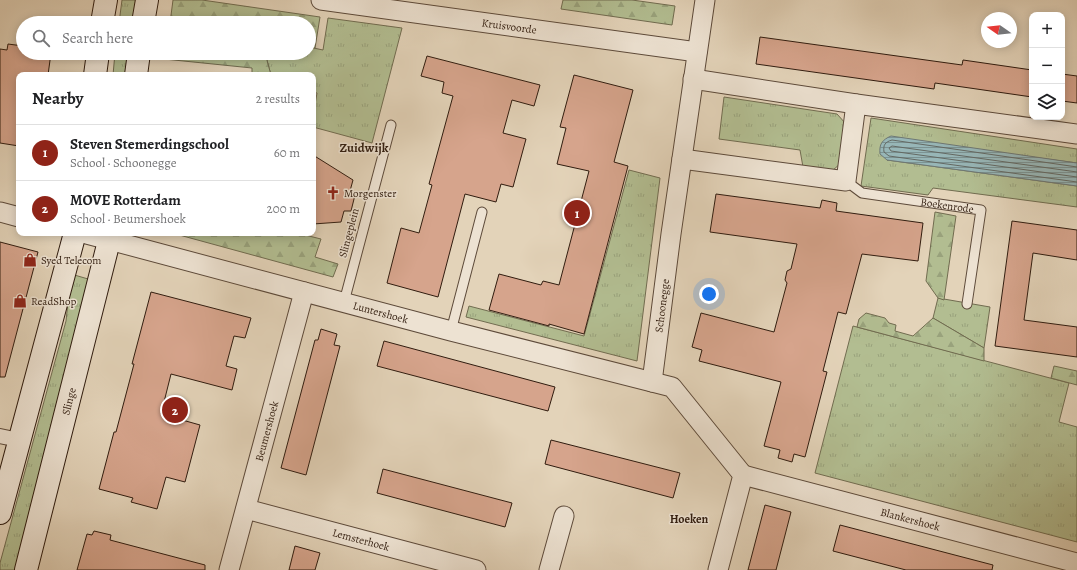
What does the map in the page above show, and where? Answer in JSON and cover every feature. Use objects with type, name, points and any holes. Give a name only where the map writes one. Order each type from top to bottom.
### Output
[{"type":"main road","points":[[103,16],[106,0]]},
{"type":"main road","points":[[144,16],[147,0]]},
{"type":"main road","points":[[95,72],[97,60]]},
{"type":"main road","points":[[136,72],[138,60]]},
{"type":"main road","points":[[0,513],[9,438],[74,236]]},
{"type":"main road","name":"Slinge","points":[[26,570],[110,236]]},
{"type":"street","name":"Kruisvoorde","points":[[321,0],[348,2],[697,52]]},
{"type":"street","name":"Schoonegge","points":[[652,382],[704,0]]},
{"type":"street","points":[[693,79],[856,104],[1077,134]]},
{"type":"street","points":[[846,181],[856,104]]},
{"type":"street","name":"Boekenrode","points":[[682,159],[846,181]]},
{"type":"street","points":[[0,212],[16,216]]},
{"type":"street","name":"Luntershoek","points":[[110,236],[304,292],[652,382]]},
{"type":"street","name":"Beumershoek","points":[[229,570],[304,292]]},
{"type":"street","points":[[652,382],[672,387],[743,475],[718,570]]},
{"type":"street","name":"Blankershoek","points":[[743,475],[1077,563]]},
{"type":"street","name":"Lemsterhoek","points":[[246,509],[476,570]]},
{"type":"street","points":[[549,570],[564,516]]},
{"type":"lane","name":"Slingeplein","points":[[344,302],[391,125]]},
{"type":"lane","name":"Boekenrode","points":[[846,181],[862,193],[981,210],[968,304]]},
{"type":"lane","points":[[451,331],[482,212]]},
{"type":"green space","points":[[122,0],[139,0],[137,16],[120,16]]},
{"type":"green space","points":[[173,0],[202,0],[313,16],[171,16]]},
{"type":"green space","points":[[563,0],[632,0],[675,6],[672,25],[561,9]]},
{"type":"green space","points":[[316,16],[320,17],[316,42]]},
{"type":"green space","points":[[328,18],[402,28],[372,143],[316,128],[316,72],[270,72],[267,60],[316,60],[316,48],[323,50]]},
{"type":"green space","points":[[114,60],[131,60],[130,72],[113,72]]},
{"type":"green space","points":[[174,60],[267,60],[270,72],[252,72],[252,68]]},
{"type":"green space","points":[[724,97],[837,114],[846,124],[841,163],[832,171],[803,167],[800,150],[719,139]]},
{"type":"green space","points":[[871,118],[1077,149],[1077,163],[994,152],[887,160],[1077,186],[1077,207],[933,188],[928,195],[861,186]]},
{"type":"green space","points":[[629,170],[660,178],[637,361],[466,317],[469,306],[584,336]]},
{"type":"green space","points":[[935,212],[956,216],[944,300],[938,298],[926,281]]},
{"type":"green space","points":[[183,236],[309,236],[321,239],[315,257],[338,264],[333,277]]},
{"type":"green space","points":[[71,274],[95,281],[20,570],[0,570],[0,563],[66,321]]},
{"type":"green space","points":[[938,298],[990,307],[984,348],[933,318]]},
{"type":"green space","points":[[866,313],[885,318],[889,323],[896,325],[895,331],[913,336],[933,318],[984,348],[984,361],[857,327],[859,319]]},
{"type":"green space","points":[[853,326],[1069,383],[1059,422],[1077,427],[1077,542],[815,473]]},
{"type":"green space","points":[[1054,366],[1077,371],[1077,385],[1051,378]]},
{"type":"water","points":[[891,136],[1077,163],[1077,186],[887,160],[880,154],[880,148],[883,141]]},
{"type":"building","points":[[760,37],[962,65],[963,60],[1029,70],[1029,97],[935,83],[934,89],[756,64]]},
{"type":"building","points":[[8,44],[16,45],[16,60],[50,60],[48,72],[16,72],[16,146],[0,143],[0,49],[7,50]]},
{"type":"building","points":[[427,56],[540,85],[534,106],[512,100],[503,133],[526,139],[513,187],[501,184],[496,202],[465,194],[438,297],[387,283],[401,228],[419,233],[432,185],[429,184],[453,96],[442,93],[444,82],[421,76]]},
{"type":"building","points":[[1065,74],[1077,76],[1077,103],[1065,101]]},
{"type":"building","points":[[574,75],[633,90],[614,162],[628,166],[584,334],[489,310],[499,274],[541,285],[543,281],[559,285],[589,171],[557,164],[566,128],[560,127]]},
{"type":"building","name":"Morgenster","points":[[316,157],[353,180],[350,191],[355,195],[351,211],[344,211],[341,222],[316,224]]},
{"type":"building","points":[[716,194],[820,208],[822,200],[837,203],[836,211],[923,223],[918,261],[862,254],[846,314],[838,312],[823,371],[827,372],[805,457],[794,454],[792,462],[778,458],[780,450],[764,446],[781,382],[699,361],[702,350],[692,347],[701,313],[774,332],[787,283],[785,280],[787,271],[791,269],[797,244],[710,232]]},
{"type":"building","points":[[1012,221],[1077,230],[1077,260],[1033,253],[1024,320],[1077,327],[1077,357],[995,346]]},
{"type":"building","points":[[0,242],[38,252],[5,377],[0,377]]},
{"type":"building","points":[[151,292],[251,318],[245,338],[234,336],[226,366],[237,369],[232,390],[171,374],[161,414],[200,425],[185,482],[166,477],[157,509],[131,502],[133,498],[99,489],[134,364],[132,364]]},
{"type":"building","points":[[321,329],[337,334],[334,345],[340,346],[306,475],[281,468],[315,340],[318,340]]},
{"type":"building","points":[[384,341],[555,387],[548,411],[377,366]]},
{"type":"building","points":[[551,440],[680,473],[673,498],[545,464]]},
{"type":"building","points":[[383,469],[512,503],[505,527],[377,493]]},
{"type":"building","points":[[765,505],[791,512],[776,570],[748,570]]},
{"type":"building","points":[[840,525],[993,565],[992,570],[906,570],[833,551]]},
{"type":"building","points":[[94,531],[111,535],[110,540],[205,565],[205,570],[77,570],[87,534],[92,535]]},
{"type":"building","points":[[295,546],[320,553],[315,570],[289,570]]},
{"type":"place","name":"Morgenster","points":[[333,193]]},
{"type":"place","name":"Steven Stemerdingschool","points":[[577,213]]},
{"type":"place","name":"Syed Telecom","points":[[30,260]]},
{"type":"place","name":"ReadShop","points":[[20,301]]},
{"type":"place","name":"MOVE Rotterdam","points":[[175,410]]},
{"type":"district","name":"Zuidwijk","points":[[364,147]]},
{"type":"district","name":"Hoeken","points":[[689,519]]}]
